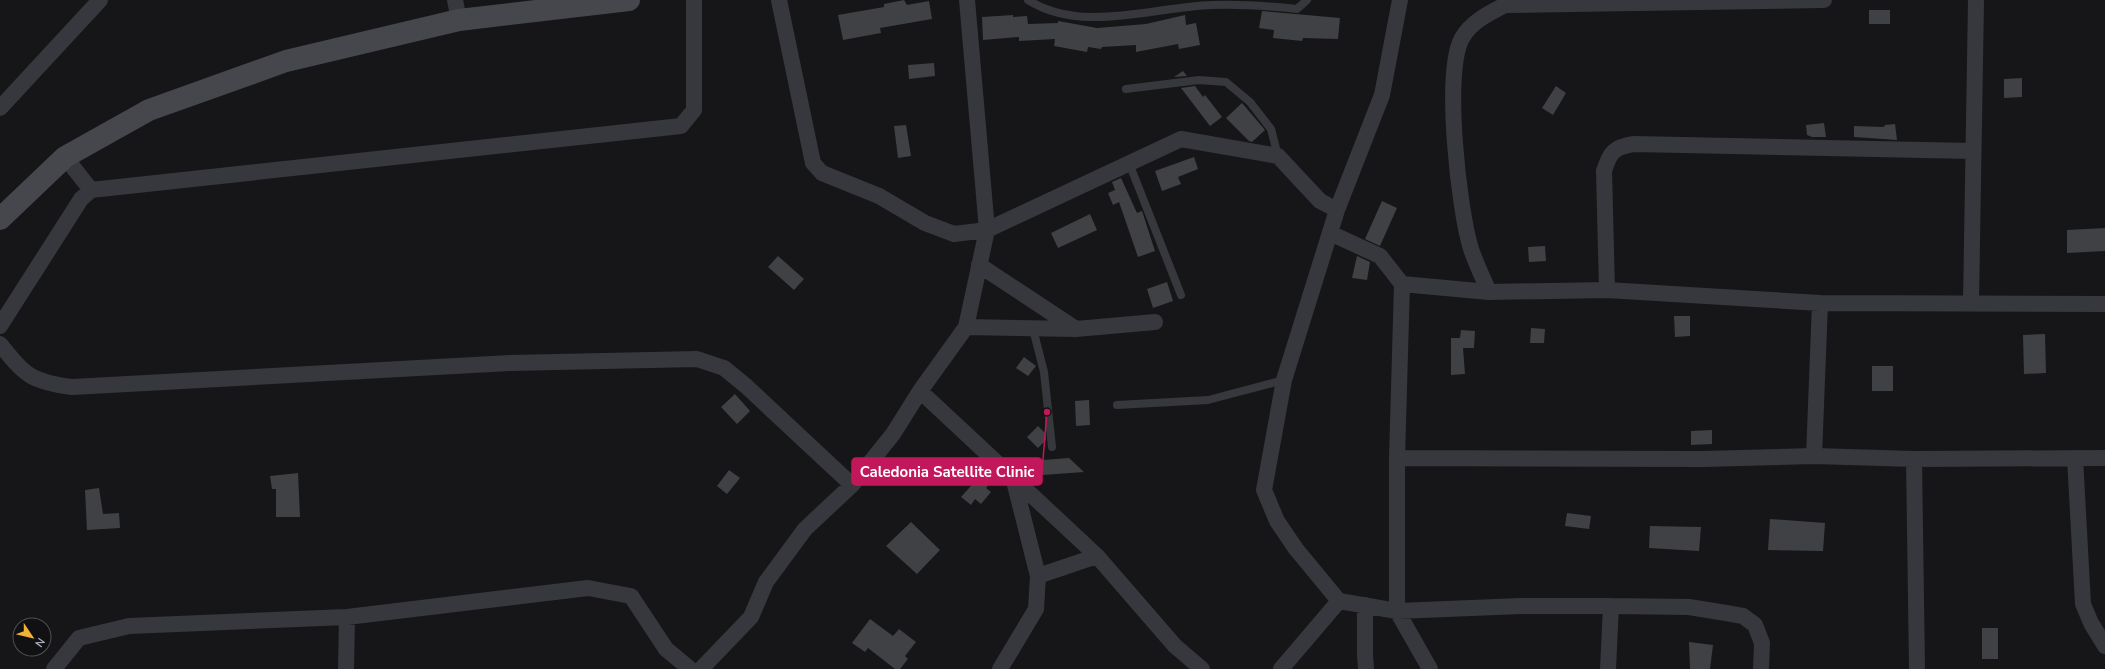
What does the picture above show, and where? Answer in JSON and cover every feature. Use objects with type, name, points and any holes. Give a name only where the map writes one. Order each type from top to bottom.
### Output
[{"type":"street","points":[[0,108],[100,0]]},
{"type":"street","points":[[0,219],[65,156],[149,110],[286,61],[457,10],[629,0]]},
{"type":"street","points":[[0,326],[81,199],[91,190],[681,126],[694,110],[694,0]]},
{"type":"street","points":[[779,0],[813,163],[822,173],[879,196],[925,223],[954,234],[987,230],[1181,139],[1278,156],[1320,201],[1338,210]]},
{"type":"street","points":[[701,669],[751,617],[766,582],[806,530],[852,485],[893,434],[920,391],[966,327],[987,230],[967,0]]},
{"type":"street","points":[[1400,0],[1382,95],[1330,233],[1284,380],[1264,490],[1277,521],[1296,549],[1338,601],[1397,611],[1522,606],[1689,607],[1743,616],[1755,625],[1762,644],[1761,669]]},
{"type":"street","points":[[1489,292],[1471,250],[1461,192],[1452,87],[1455,60],[1462,38],[1482,16],[1505,5],[1824,0]]},
{"type":"street","points":[[1971,303],[1972,151],[1976,0]]},
{"type":"street","points":[[1607,290],[1604,171],[1607,160],[1614,149],[1634,144],[1972,151]]},
{"type":"street","points":[[65,156],[91,190]]},
{"type":"street","points":[[1330,233],[1380,256],[1402,284],[1397,458],[1397,611],[1430,669]]},
{"type":"street","points":[[979,265],[1076,329]]},
{"type":"street","points":[[1402,284],[1489,292],[1607,290],[1820,303],[2105,304]]},
{"type":"street","points":[[1814,456],[1820,303]]},
{"type":"street","points":[[966,327],[1076,329],[1155,322]]},
{"type":"street","points":[[0,344],[22,371],[48,383],[72,387],[510,363],[697,359],[724,368],[746,386],[852,485]]},
{"type":"street","points":[[920,391],[1097,556],[1175,646],[1202,669]]},
{"type":"street","points":[[1397,458],[1703,459],[1814,456],[1914,459],[2105,458]]},
{"type":"street","points":[[2075,458],[2084,604],[2091,624],[2105,646]]},
{"type":"street","points":[[1914,459],[1917,669]]},
{"type":"street","points":[[1000,669],[1036,609],[1038,576],[1013,477]]},
{"type":"street","points":[[1038,576],[1097,556]]},
{"type":"street","points":[[54,669],[79,638],[129,626],[347,618],[588,588],[632,596],[666,649],[690,669]]},
{"type":"street","points":[[1281,669],[1338,601]]},
{"type":"street","points":[[1365,605],[1366,669]]},
{"type":"street","points":[[1608,669],[1611,606]]},
{"type":"street","points":[[346,669],[347,618]]},
{"type":"lane","points":[[1028,0],[1043,10],[1098,18],[1212,5],[1269,6],[1297,9],[1307,0]]},
{"type":"lane","points":[[1126,89],[1199,80],[1226,82],[1250,102],[1271,129],[1278,156]]},
{"type":"lane","points":[[1129,163],[1181,295]]},
{"type":"lane","points":[[1033,328],[1044,372],[1052,447]]},
{"type":"lane","points":[[1116,405],[1208,400],[1284,380]]},
{"type":"building","points":[[904,0],[907,5],[929,1],[932,19],[880,28],[881,33],[843,40],[838,15],[884,7],[884,4]]},
{"type":"building","points":[[1869,10],[1890,10],[1890,24],[1869,24]]},
{"type":"building","points":[[1262,11],[1340,18],[1338,39],[1303,38],[1302,41],[1273,38],[1274,30],[1259,28]]},
{"type":"building","points":[[1013,15],[1013,17],[1027,16],[1028,24],[1058,23],[1058,21],[1097,28],[1146,24],[1185,15],[1186,25],[1196,23],[1200,45],[1179,49],[1178,44],[1136,52],[1136,45],[1102,47],[1101,49],[1088,47],[1087,52],[1054,46],[1055,39],[1019,41],[1019,37],[983,40],[982,17]]},
{"type":"building","points":[[934,63],[935,76],[909,79],[908,65]]},
{"type":"building","points":[[1183,71],[1187,76],[1174,77]]},
{"type":"building","points":[[2022,78],[2022,97],[2004,98],[2004,79]]},
{"type":"building","points":[[1195,86],[1203,97],[1205,95],[1222,117],[1210,126],[1181,88]]},
{"type":"building","points":[[1556,86],[1566,93],[1553,115],[1542,108]]},
{"type":"building","points":[[1242,103],[1265,130],[1252,142],[1249,141],[1226,118]]},
{"type":"building","points":[[1824,123],[1826,137],[1812,137],[1807,135],[1806,125]]},
{"type":"building","points":[[1895,124],[1897,140],[1854,137],[1854,126],[1884,127],[1885,125]]},
{"type":"building","points":[[906,125],[911,156],[898,158],[894,126]]},
{"type":"building","points":[[1194,157],[1198,169],[1178,177],[1181,184],[1162,191],[1155,171]]},
{"type":"building","points":[[1121,178],[1137,213],[1142,211],[1155,251],[1138,257],[1119,202],[1113,205],[1108,193],[1115,190],[1112,182]]},
{"type":"building","points":[[1382,201],[1397,208],[1380,246],[1365,239]]},
{"type":"building","points":[[1090,214],[1097,230],[1058,248],[1051,233]]},
{"type":"building","points":[[2105,228],[2105,251],[2067,253],[2067,230]]},
{"type":"building","points":[[1545,246],[1546,261],[1529,262],[1528,247]]},
{"type":"building","points":[[778,256],[804,279],[794,290],[768,267]]},
{"type":"building","points":[[1357,256],[1370,262],[1367,280],[1352,278]]},
{"type":"building","points":[[1167,282],[1173,301],[1153,308],[1147,289]]},
{"type":"building","points":[[1674,316],[1690,316],[1690,336],[1675,337]]},
{"type":"building","points":[[1531,328],[1545,329],[1544,343],[1530,343]]},
{"type":"building","points":[[1461,330],[1475,331],[1474,348],[1463,348],[1465,374],[1451,375],[1451,338],[1460,338]]},
{"type":"building","points":[[2045,334],[2046,373],[2024,374],[2023,335]]},
{"type":"building","points":[[1024,357],[1036,366],[1028,376],[1016,368]]},
{"type":"building","points":[[1872,366],[1893,366],[1893,391],[1872,391]]},
{"type":"building","points":[[735,394],[750,411],[737,424],[721,407]]},
{"type":"building","points":[[1089,400],[1090,425],[1076,426],[1075,401]]},
{"type":"building","points":[[1038,426],[1045,433],[1046,440],[1038,448],[1027,437]]},
{"type":"building","points":[[1712,430],[1712,444],[1691,445],[1691,431]]},
{"type":"building","points":[[1069,458],[1084,472],[1043,475],[1030,461]]},
{"type":"building","points":[[987,468],[996,476],[986,488],[991,492],[981,504],[975,499],[971,505],[961,497]]},
{"type":"building","points":[[729,470],[740,478],[727,494],[717,486]]},
{"type":"building","points":[[298,473],[300,517],[276,517],[276,489],[272,489],[270,476]]},
{"type":"building","points":[[99,488],[103,514],[119,513],[120,528],[87,530],[85,490]]},
{"type":"building","points":[[1567,513],[1591,516],[1589,529],[1565,526]]},
{"type":"building","points":[[1770,519],[1825,523],[1823,551],[1768,550]]},
{"type":"building","points":[[911,522],[940,550],[917,574],[886,546]]},
{"type":"building","points":[[1650,526],[1701,527],[1699,551],[1649,548]]},
{"type":"building","points":[[870,619],[893,636],[899,629],[916,642],[905,656],[908,659],[900,669],[895,669],[868,648],[865,652],[852,643]]},
{"type":"building","points":[[1982,628],[1998,628],[1998,659],[1982,659]]},
{"type":"building","points":[[1689,642],[1713,645],[1710,669],[1690,669]]},
{"type":"place","name":"Caledonia Satellite Clinic","points":[[1047,412]]}]
